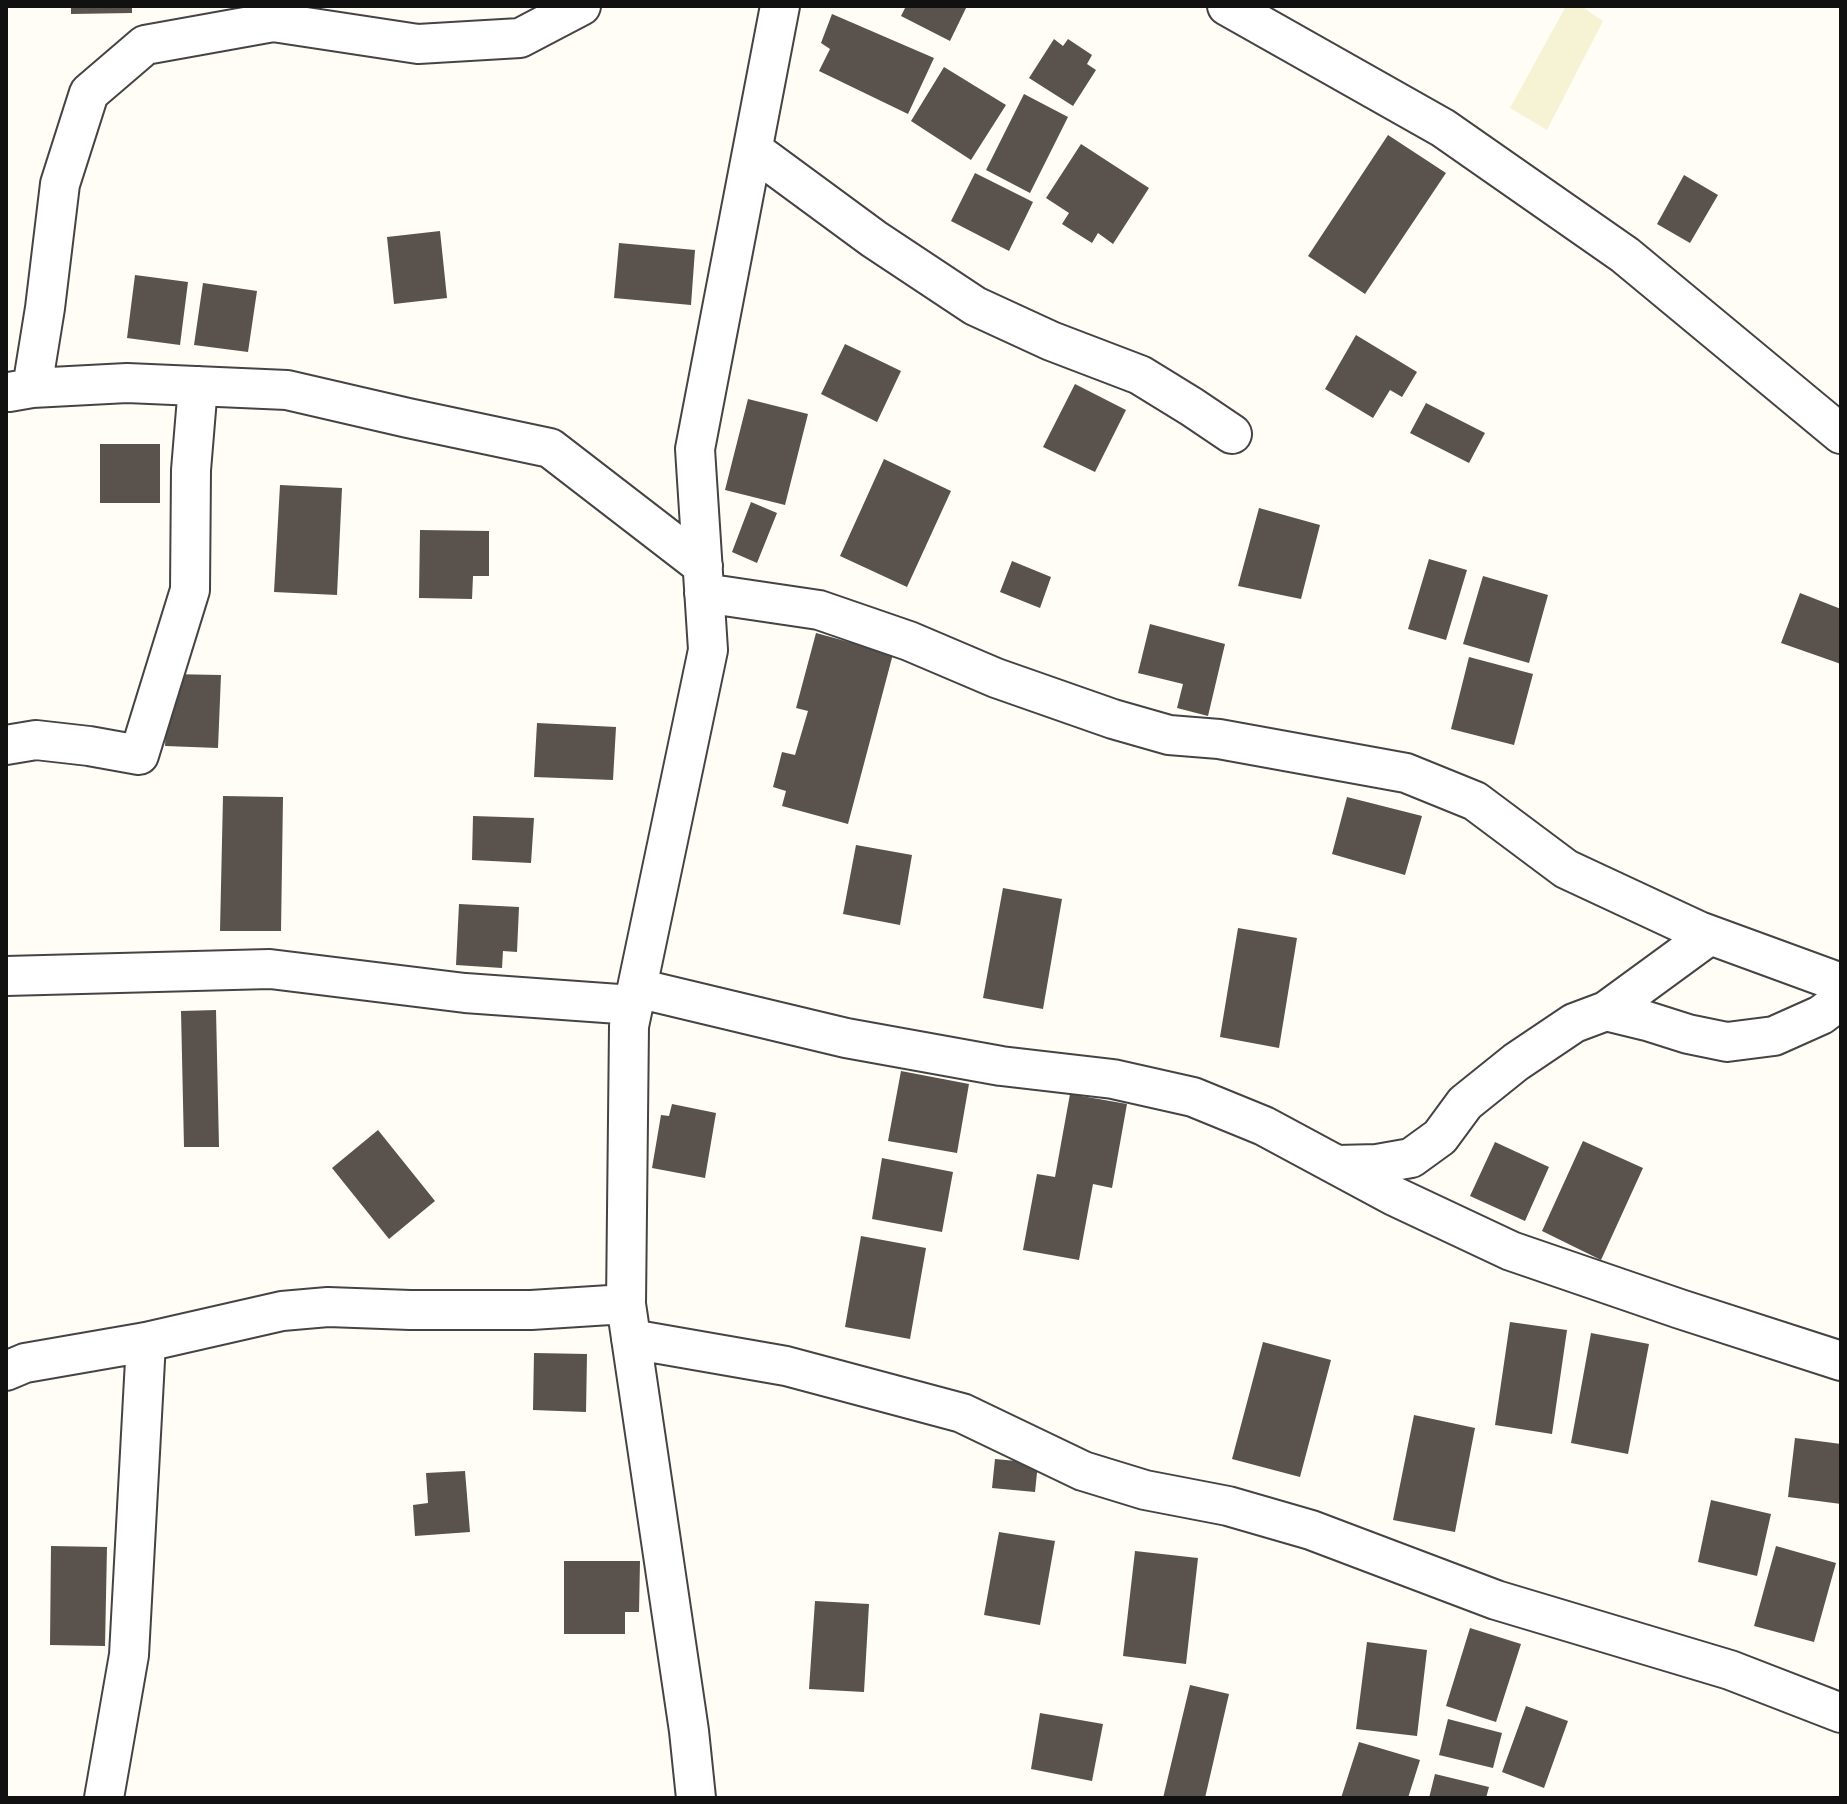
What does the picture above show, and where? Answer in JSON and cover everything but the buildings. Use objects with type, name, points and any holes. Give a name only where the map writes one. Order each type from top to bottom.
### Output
[{"type":"street","points":[[581,6],[520,38],[418,44],[273,22],[145,45],[89,93],[60,184],[45,308],[19,390],[127,383],[287,390],[550,448],[703,579],[819,610],[909,641],[1011,684],[1169,735],[1219,739],[1406,773],[1475,801],[1566,869],[1710,935],[1841,983]]},
{"type":"street","points":[[703,1797],[684,1700],[628,1322],[629,1026],[708,650],[695,449],[780,6]]},
{"type":"street","points":[[1227,6],[1456,137],[1625,255],[1841,434]]},
{"type":"street","points":[[753,150],[874,239],[975,306],[1051,341],[1140,375],[1232,434]]},
{"type":"street","points":[[6,745],[36,740],[139,755],[190,590],[191,470],[198,386]]},
{"type":"street","points":[[1337,1165],[1377,1164],[1411,1158],[1440,1137],[1465,1103],[1516,1062],[1574,1023],[1606,1011],[1710,935]]},
{"type":"street","points":[[6,976],[270,969],[465,993],[635,996],[1001,1066],[1113,1079],[1193,1097],[1264,1126],[1394,1196],[1511,1251],[1841,1361]]},
{"type":"street","points":[[1606,1011],[1727,1042],[1774,1036],[1821,1015],[1841,1000]]},
{"type":"street","points":[[6,1371],[25,1363],[146,1342],[282,1311],[328,1307],[531,1310],[628,1322],[962,1413],[1083,1471],[1145,1490],[1228,1506],[1311,1530],[1496,1600],[1730,1670],[1841,1713]]},
{"type":"street","points":[[104,1798],[129,1655],[146,1342]]},
{"type":"shaded area","points":[[1566,6],[1581,6],[1603,21],[1547,130],[1510,108]]}]
